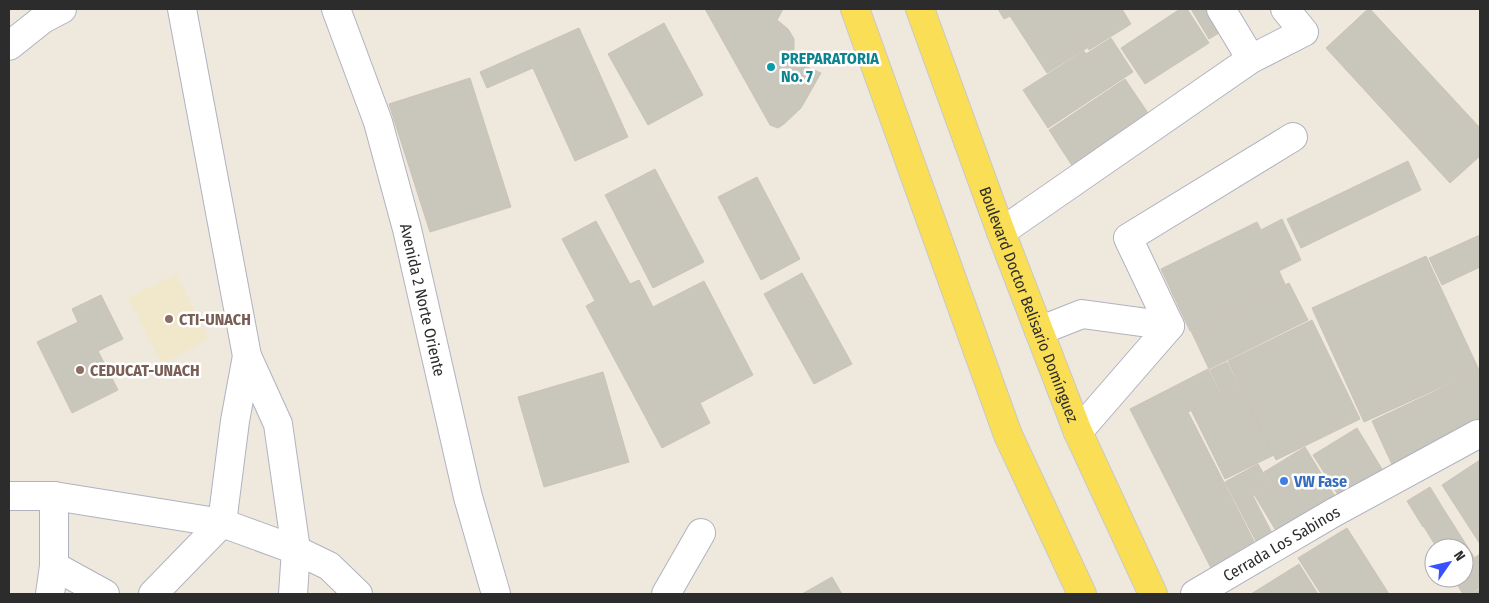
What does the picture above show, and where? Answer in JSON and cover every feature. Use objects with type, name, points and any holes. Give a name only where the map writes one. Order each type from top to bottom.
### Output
[{"type":"main road","points":[[855,9],[1008,435],[1082,594]]},
{"type":"main road","name":"Boulevard Doctor Belisario Domínguez","points":[[920,9],[1001,232],[1078,432],[1152,594]]},
{"type":"street","points":[[9,46],[43,20],[62,9]]},
{"type":"street","points":[[182,9],[247,356],[278,424],[296,550],[293,594]]},
{"type":"street","name":"Avenida 2 Norte Oriente","points":[[336,9],[378,122],[406,229],[468,497],[496,594]]},
{"type":"street","points":[[1221,9],[1251,59]]},
{"type":"street","points":[[1001,232],[1251,59],[1304,32],[1284,9]]},
{"type":"street","points":[[1170,326],[1128,238],[1293,137]]},
{"type":"street","points":[[1039,331],[1082,314],[1170,326]]},
{"type":"street","points":[[1078,432],[1170,326]]},
{"type":"street","points":[[154,594],[222,523],[235,421],[247,356]]},
{"type":"street","name":"Cerrada Los Sabinos","points":[[1195,594],[1333,513],[1478,434]]},
{"type":"street","points":[[9,496],[54,496],[222,523],[296,550],[329,566],[358,594]]},
{"type":"street","points":[[50,594],[54,566],[54,496]]},
{"type":"street","points":[[666,594],[701,533]]},
{"type":"street","points":[[54,566],[105,594]]},
{"type":"shaded area","name":"CTI-UNACH","points":[[176,274],[209,339],[162,364],[128,298]]},
{"type":"building","name":"PREPARATORIA No. 7","points":[[705,9],[783,9],[777,20],[788,29],[794,39],[791,60],[821,73],[801,108],[778,128],[770,125]]},
{"type":"building","points":[[998,9],[1062,9],[1087,48],[1047,73],[1010,16],[1004,19]]},
{"type":"building","points":[[1063,9],[1122,9],[1131,24],[1089,50]]},
{"type":"building","points":[[1180,9],[1187,9],[1209,43],[1145,84],[1121,48]]},
{"type":"building","points":[[1191,9],[1218,9],[1229,27],[1209,39]]},
{"type":"building","points":[[1368,9],[1480,128],[1480,156],[1450,183],[1326,48]]},
{"type":"building","points":[[664,23],[703,95],[648,125],[608,54]]},
{"type":"building","points":[[579,28],[628,137],[575,161],[533,68],[487,88],[480,72]]},
{"type":"building","points":[[1111,38],[1133,72],[1048,128],[1023,90],[1084,51],[1086,54]]},
{"type":"building","points":[[470,78],[511,207],[430,232],[389,104]]},
{"type":"building","points":[[1125,79],[1150,116],[1073,167],[1049,130]]},
{"type":"building","points":[[1408,161],[1421,190],[1301,248],[1287,219]]},
{"type":"building","points":[[655,169],[704,262],[653,288],[605,195]]},
{"type":"building","points":[[757,177],[800,259],[761,280],[718,197]]},
{"type":"building","points":[[1282,219],[1301,260],[1279,271],[1285,284],[1190,331],[1161,269],[1257,222],[1261,230]]},
{"type":"building","points":[[596,221],[630,284],[639,280],[653,307],[704,281],[753,375],[700,403],[710,423],[662,448],[586,306],[595,301],[562,239]]},
{"type":"building","points":[[1480,235],[1480,267],[1442,285],[1429,258]]},
{"type":"building","points":[[1426,256],[1479,370],[1364,422],[1312,308]]},
{"type":"building","points":[[802,273],[852,364],[814,384],[764,294]]},
{"type":"building","points":[[1289,283],[1308,320],[1209,369],[1191,331]]},
{"type":"building","name":"CEDUCAT-UNACH","points":[[101,295],[123,339],[98,351],[118,390],[72,413],[37,342],[78,322],[72,309]]},
{"type":"building","points":[[1312,320],[1360,419],[1276,460],[1228,361]]},
{"type":"building","points":[[1227,362],[1274,455],[1225,479],[1191,410],[1222,395],[1210,370]]},
{"type":"building","points":[[1208,369],[1221,395],[1188,412],[1257,547],[1212,570],[1130,409]]},
{"type":"building","points":[[1478,371],[1480,376],[1480,433],[1395,471],[1372,421]]},
{"type":"building","points":[[603,372],[629,462],[544,487],[518,397]]},
{"type":"building","points":[[1357,428],[1385,474],[1342,501],[1313,455]]},
{"type":"building","points":[[1305,447],[1336,498],[1278,534],[1255,496],[1272,486],[1264,472]]},
{"type":"building","points":[[1480,460],[1480,544],[1442,485]]},
{"type":"building","points":[[1258,464],[1271,486],[1253,496],[1274,537],[1258,545],[1225,482]]},
{"type":"building","points":[[1430,487],[1446,513],[1423,527],[1407,501]]},
{"type":"building","points":[[1446,513],[1462,538],[1431,538],[1424,527]]},
{"type":"building","points":[[1347,528],[1389,594],[1321,594],[1298,558]]},
{"type":"building","points":[[1480,554],[1480,587],[1470,594],[1463,594],[1459,588],[1474,588],[1474,558]]},
{"type":"building","points":[[1299,564],[1318,594],[1251,594]]},
{"type":"building","points":[[832,577],[842,594],[802,594]]},
{"type":"building","points":[[1480,589],[1480,594],[1471,594]]},
{"type":"place","name":"PREPARATORIA No. 7","points":[[771,67]]},
{"type":"place","name":"CTI-UNACH","points":[[169,319]]},
{"type":"place","name":"CEDUCAT-UNACH","points":[[80,370]]},
{"type":"place","name":"VW Fase","points":[[1284,481]]}]
